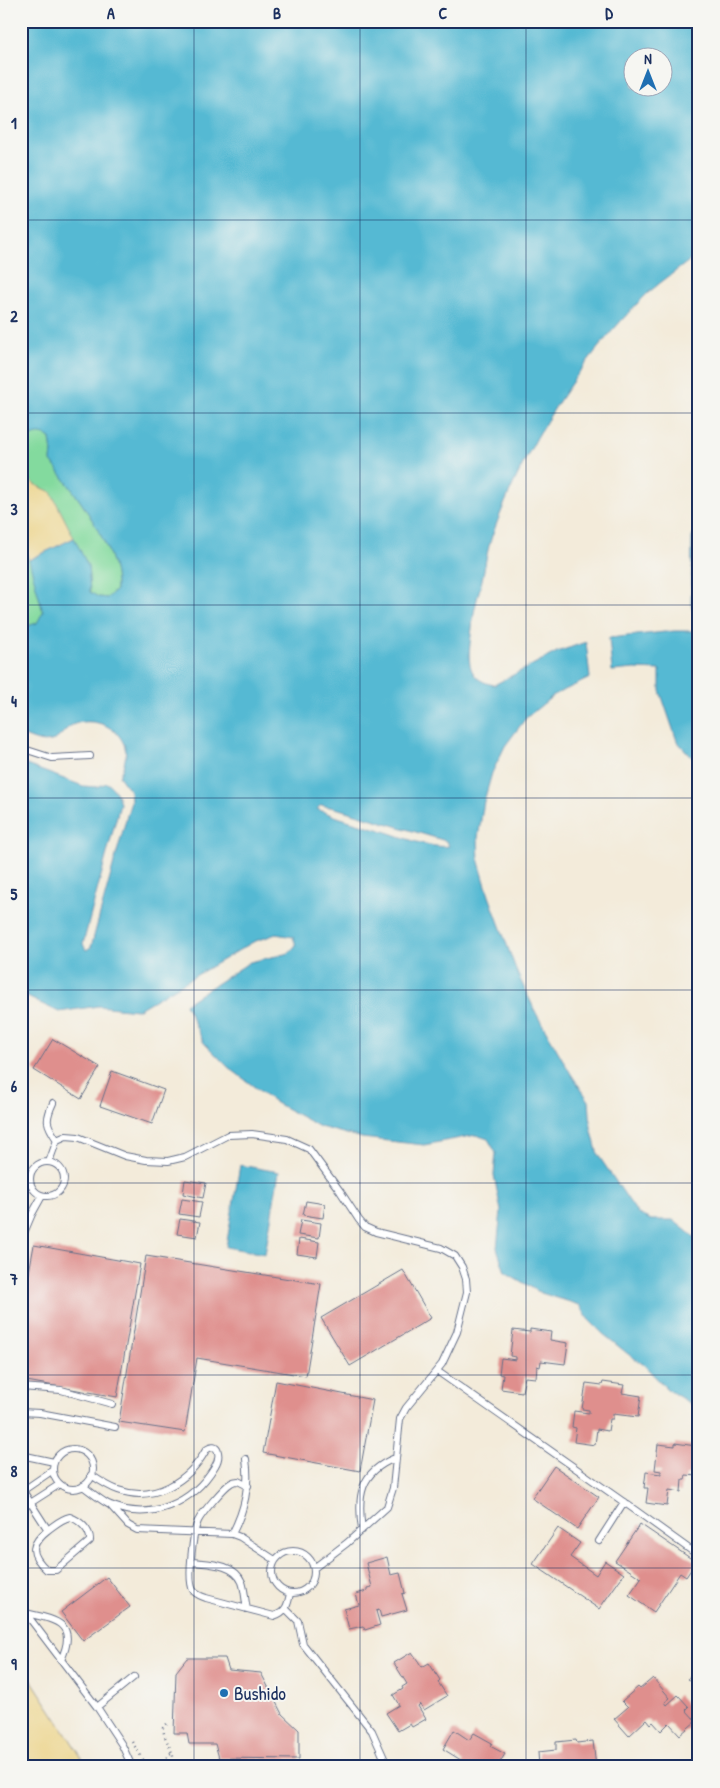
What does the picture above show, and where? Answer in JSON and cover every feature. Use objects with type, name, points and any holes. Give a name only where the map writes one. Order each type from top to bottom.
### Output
[{"type":"lane","points":[[21,748],[52,758],[90,756]]},
{"type":"lane","points":[[53,1103],[47,1116],[48,1123],[57,1140]]},
{"type":"lane","points":[[49,1162],[57,1140],[66,1136],[78,1136],[125,1156],[146,1160],[168,1161],[185,1157],[228,1136],[240,1134],[287,1139],[309,1149],[359,1220],[366,1227],[376,1232],[441,1248],[454,1256],[462,1267],[466,1279],[467,1292],[457,1332],[442,1364],[406,1408],[400,1419],[391,1500],[388,1507],[314,1568]]},
{"type":"lane","points":[[49,1162],[56,1165],[62,1171],[63,1187],[58,1193],[42,1196],[34,1190],[30,1181],[32,1171],[39,1164],[49,1162]]},
{"type":"lane","points":[[21,1240],[42,1196]]},
{"type":"lane","points":[[437,1371],[699,1556]]},
{"type":"lane","points":[[21,1387],[61,1390],[112,1404]]},
{"type":"lane","points":[[21,1412],[40,1413],[115,1427]]},
{"type":"lane","points":[[82,1486],[110,1505],[130,1510],[147,1511],[164,1508],[176,1504],[201,1486],[218,1461],[219,1451],[215,1448],[206,1450],[188,1474],[174,1485],[160,1491],[145,1494],[119,1491],[91,1475]]},
{"type":"lane","points":[[77,1449],[90,1459],[92,1464],[91,1475],[82,1486],[74,1488],[60,1484],[56,1480],[53,1470],[54,1462],[66,1450],[77,1449]]},
{"type":"lane","points":[[21,1455],[54,1462]]},
{"type":"lane","points":[[362,1530],[360,1499],[368,1476],[383,1463],[395,1458]]},
{"type":"lane","points":[[232,1534],[240,1519],[245,1503],[248,1486],[246,1459]]},
{"type":"lane","points":[[48,1530],[22,1492],[53,1470]]},
{"type":"lane","points":[[248,1486],[238,1481],[229,1484],[201,1516],[194,1532],[191,1583],[193,1590],[199,1596],[274,1616],[281,1614],[286,1609],[290,1593]]},
{"type":"lane","points":[[21,1509],[60,1484]]},
{"type":"lane","points":[[599,1541],[624,1502]]},
{"type":"lane","points":[[110,1505],[128,1525],[137,1530],[232,1534],[240,1537],[275,1560]]},
{"type":"lane","points":[[70,1517],[88,1531],[90,1538],[87,1543],[56,1570],[46,1570],[38,1560],[33,1548],[35,1542],[48,1530],[60,1521],[70,1517]]},
{"type":"lane","points":[[292,1551],[302,1553],[310,1559],[314,1568],[313,1578],[308,1587],[300,1592],[290,1593],[280,1589],[273,1581],[271,1570],[275,1560],[282,1554],[292,1551]]},
{"type":"lane","points":[[192,1562],[222,1566],[236,1574],[241,1581],[247,1609]]},
{"type":"lane","points":[[286,1609],[298,1621],[303,1644],[372,1731],[388,1767]]},
{"type":"lane","points":[[23,1610],[97,1708],[122,1745],[132,1767]]},
{"type":"lane","points":[[23,1610],[55,1620],[62,1626],[67,1633],[68,1641],[60,1660]]},
{"type":"lane","points":[[97,1708],[134,1677]]},
{"type":"path","points":[[167,1724],[164,1732],[173,1752],[174,1762],[186,1763],[197,1767]]},
{"type":"path","points":[[164,1767],[169,1754],[173,1752]]},
{"type":"green space","points":[[43,433],[50,438],[51,461],[83,505],[103,539],[115,574],[116,590],[107,598],[98,597],[90,592],[88,566],[30,561],[43,612],[38,623],[21,628],[21,435],[27,439],[35,434]]},
{"type":"sand","points":[[21,471],[34,484],[51,492],[74,538],[29,560],[21,542]]},
{"type":"sand","points":[[21,1664],[88,1767],[21,1767]]},
{"type":"water","points":[[21,21],[699,21],[699,253],[648,293],[623,319],[577,376],[537,437],[505,502],[490,541],[473,616],[469,656],[472,671],[477,677],[484,682],[494,685],[557,652],[586,642],[590,678],[554,695],[526,718],[505,746],[492,773],[484,801],[478,838],[479,862],[489,896],[518,975],[537,1015],[589,1101],[591,1128],[598,1155],[638,1214],[651,1220],[673,1220],[699,1241],[699,1409],[667,1389],[643,1364],[602,1333],[588,1319],[580,1305],[541,1293],[505,1272],[497,1248],[501,1211],[494,1175],[496,1153],[488,1139],[476,1135],[424,1145],[362,1138],[320,1127],[276,1103],[228,1067],[204,1043],[185,1004],[250,962],[289,953],[296,945],[293,937],[276,934],[253,942],[137,1010],[98,1006],[59,1012],[21,994],[21,763],[83,786],[96,787],[107,783],[118,797],[120,804],[83,944],[86,950],[91,947],[131,801],[130,791],[119,776],[125,759],[125,746],[119,736],[108,727],[94,722],[79,723],[69,727],[54,740],[47,742],[21,735],[21,628],[37,623],[43,612],[29,560],[74,538],[88,566],[90,592],[98,597],[107,598],[116,590],[115,574],[110,557],[94,522],[51,461],[50,438],[38,434],[27,439],[21,435]],"holes":[[[321,805],[446,841],[449,846],[425,844],[342,819],[317,809]]]},
{"type":"water","points":[[699,521],[699,765],[677,741],[660,691],[660,670],[635,669],[612,671],[609,638],[674,631],[698,631],[691,604],[692,538]]},
{"type":"water","points":[[240,1165],[279,1172],[265,1254],[226,1247]]},
{"type":"building","points":[[53,1039],[100,1067],[81,1099],[34,1070]]},
{"type":"building","points":[[112,1071],[164,1090],[152,1124],[100,1106]]},
{"type":"building","points":[[185,1180],[206,1183],[203,1198],[183,1194]]},
{"type":"building","points":[[182,1199],[202,1202],[199,1217],[179,1214]]},
{"type":"building","points":[[306,1201],[325,1204],[323,1218],[303,1215]]},
{"type":"building","points":[[180,1219],[200,1222],[197,1237],[177,1234]]},
{"type":"building","points":[[301,1220],[321,1223],[319,1238],[298,1235]]},
{"type":"building","points":[[299,1239],[319,1242],[317,1257],[297,1254]]},
{"type":"building","points":[[34,1245],[140,1264],[117,1397],[21,1380],[21,1316]]},
{"type":"building","points":[[146,1256],[321,1284],[306,1376],[197,1358],[185,1432],[119,1422]]},
{"type":"building","points":[[403,1270],[431,1318],[350,1366],[321,1318]]},
{"type":"building","points":[[530,1329],[551,1332],[550,1340],[568,1343],[565,1364],[541,1361],[540,1367],[537,1366],[536,1378],[525,1377],[522,1392],[501,1389],[503,1375],[499,1374],[501,1358],[516,1360],[516,1357],[510,1356],[513,1330],[530,1332]]},
{"type":"building","points":[[276,1381],[373,1400],[360,1471],[263,1453]]},
{"type":"building","points":[[603,1382],[624,1385],[622,1393],[641,1396],[638,1417],[613,1414],[608,1431],[597,1429],[595,1445],[574,1442],[576,1428],[572,1427],[574,1411],[589,1413],[589,1410],[582,1409],[586,1383],[602,1385]]},
{"type":"building","points":[[675,1443],[696,1446],[695,1454],[699,1455],[699,1476],[686,1475],[685,1480],[682,1480],[681,1492],[669,1490],[667,1506],[646,1503],[648,1488],[644,1488],[646,1472],[661,1474],[661,1471],[655,1470],[658,1444],[675,1446]]},
{"type":"building","points":[[554,1466],[599,1497],[577,1529],[532,1498]]},
{"type":"building","points":[[640,1524],[696,1562],[686,1577],[680,1573],[654,1612],[629,1595],[641,1578],[615,1561]]},
{"type":"building","points":[[558,1528],[580,1543],[570,1557],[596,1575],[605,1561],[624,1574],[599,1609],[533,1564]]},
{"type":"building","points":[[387,1557],[391,1575],[400,1573],[405,1593],[402,1594],[407,1610],[381,1617],[379,1610],[376,1611],[380,1625],[365,1630],[363,1626],[349,1629],[344,1609],[359,1605],[356,1594],[367,1591],[367,1588],[372,1587],[366,1563]]},
{"type":"building","points":[[107,1577],[130,1607],[83,1641],[61,1612]]},
{"type":"building","points":[[699,1645],[699,1685],[688,1679],[698,1663],[691,1659]]},
{"type":"building","points":[[412,1652],[422,1667],[429,1663],[440,1680],[438,1682],[447,1696],[424,1710],[420,1704],[418,1706],[426,1719],[412,1727],[410,1724],[398,1731],[386,1713],[399,1705],[393,1695],[407,1684],[394,1663]]},
{"type":"building","name":"Bushido","points":[[187,1658],[225,1658],[229,1670],[261,1673],[282,1714],[299,1730],[299,1759],[219,1758],[215,1744],[189,1744],[187,1733],[174,1733],[176,1672]]},
{"type":"building","points":[[653,1678],[670,1698],[665,1702],[667,1705],[678,1695],[689,1707],[686,1710],[696,1721],[680,1735],[669,1723],[661,1731],[653,1722],[651,1724],[647,1719],[629,1736],[614,1719],[628,1707],[622,1701],[638,1687],[640,1689]]},
{"type":"building","points":[[454,1730],[469,1740],[474,1733],[492,1743],[490,1746],[505,1754],[497,1767],[460,1767],[464,1762],[443,1749]]},
{"type":"building","points":[[576,1740],[577,1743],[593,1741],[596,1767],[539,1767],[538,1752],[556,1750],[556,1742]]},
{"type":"place","name":"Bushido","points":[[224,1693]]}]
